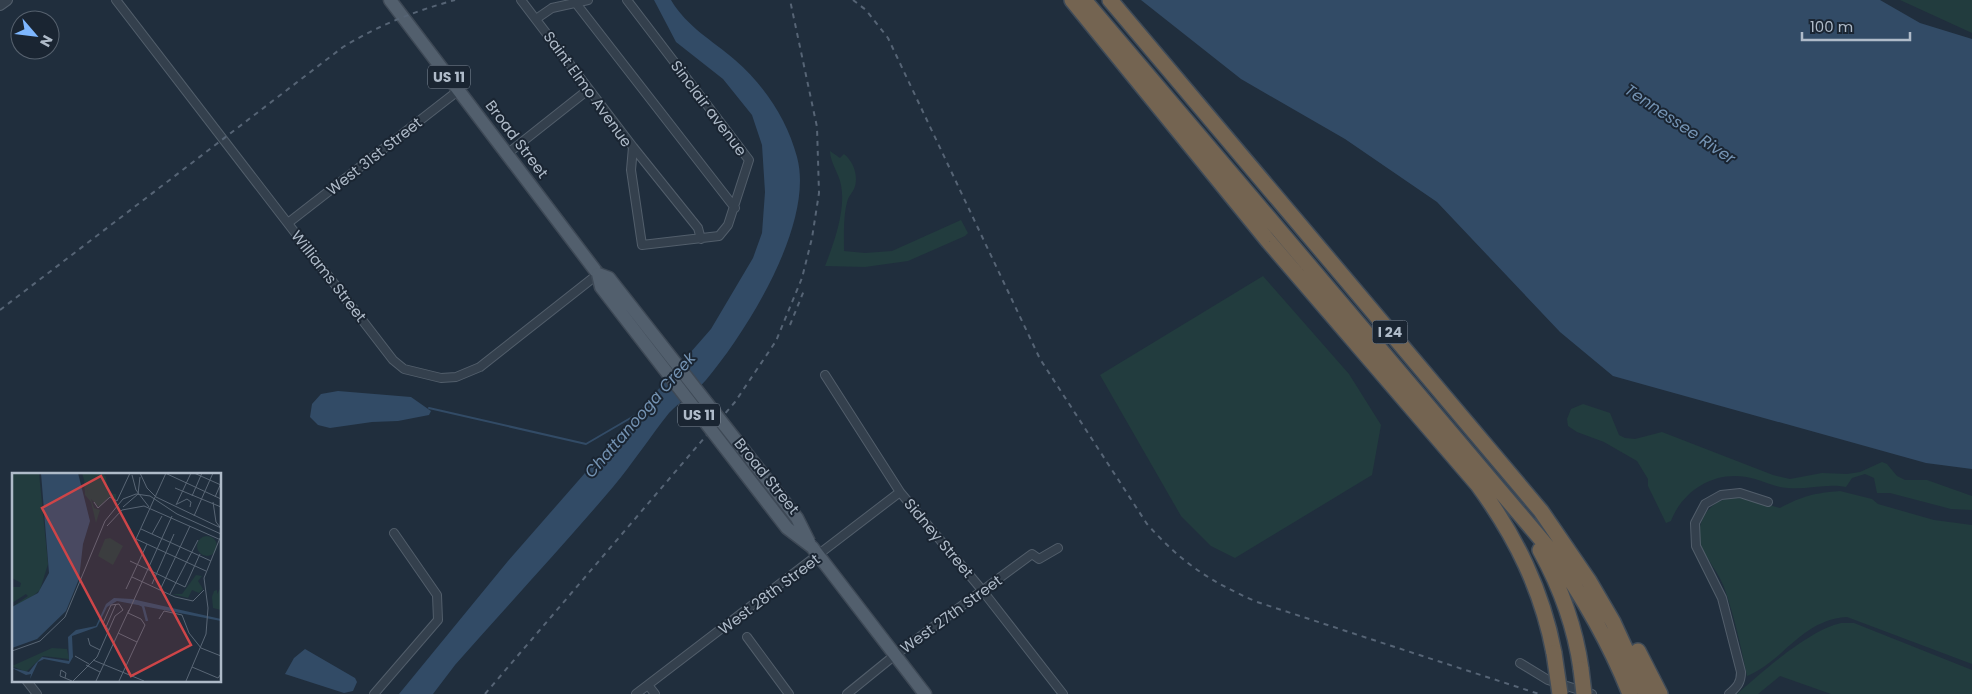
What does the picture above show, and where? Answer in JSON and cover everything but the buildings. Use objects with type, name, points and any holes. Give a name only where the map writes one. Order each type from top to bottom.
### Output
[{"type":"highway","points":[[1072,0],[1268,242],[1482,490],[1511,534],[1531,573],[1547,620],[1560,694]]},
{"type":"highway","name":"I 24","points":[[1084,0],[1551,551],[1573,582],[1614,658],[1630,694]]},
{"type":"highway","name":"I 24","points":[[1110,0],[1541,511],[1589,581],[1646,684]]},
{"type":"highway","points":[[1518,512],[1556,579],[1577,643],[1584,694]]},
{"type":"highway","points":[[1646,684],[1660,694]]},
{"type":"main road","name":"Broad Street","points":[[390,0],[598,274],[609,278],[797,518],[815,551],[924,694]]},
{"type":"street","points":[[0,6],[7,0]]},
{"type":"street","name":"Williams Street","points":[[116,0],[393,360],[404,369],[441,378],[456,377],[480,367],[598,274]]},
{"type":"street","name":"Saint Elmo Avenue","points":[[521,0],[633,147],[631,170],[642,245]]},
{"type":"street","points":[[536,19],[552,8],[588,0]]},
{"type":"street","name":"Sinclair avenue","points":[[627,0],[749,160],[735,208],[728,225],[719,236],[642,245]]},
{"type":"street","points":[[575,2],[735,208]]},
{"type":"street","points":[[508,153],[589,88]]},
{"type":"street","name":"West 31st Street","points":[[288,223],[459,90]]},
{"type":"street","points":[[633,147],[698,228],[701,239]]},
{"type":"street","name":"Sidney Street","points":[[825,375],[900,492],[982,590],[1063,694]]},
{"type":"street","name":"West 28th Street","points":[[636,694],[815,551],[900,492]]},
{"type":"street","points":[[1729,694],[1738,686],[1741,680],[1741,672],[1722,598],[1696,546],[1695,523],[1705,504],[1721,495],[1740,493],[1768,502]]},
{"type":"street","points":[[374,694],[438,620],[437,595],[424,573],[394,533]]},
{"type":"street","name":"West 27th Street","points":[[847,694],[895,655],[1032,554],[1039,559],[1058,548]]},
{"type":"street","points":[[747,637],[789,694]]},
{"type":"street","points":[[1520,663],[1548,680],[1592,694]]},
{"type":"street","points":[[28,682],[37,694]]},
{"type":"street","points":[[648,685],[655,694]]},
{"type":"green space","points":[[1900,0],[1972,0],[1972,33]]},
{"type":"green space","points":[[830,151],[840,158],[844,154],[848,157],[856,175],[854,189],[848,199],[845,211],[844,251],[865,253],[892,251],[961,220],[968,233],[908,261],[865,267],[825,266],[841,216],[842,205],[841,185],[831,159]]},
{"type":"green space","points":[[1263,276],[1349,374],[1381,425],[1372,475],[1235,558],[1211,546],[1181,516],[1100,375]]},
{"type":"green space","points":[[1583,404],[1610,413],[1619,435],[1625,438],[1635,439],[1662,432],[1773,475],[1790,479],[1822,473],[1847,474],[1860,472],[1882,462],[1887,464],[1897,476],[1905,480],[1927,480],[1972,496],[1972,510],[1951,509],[1890,493],[1877,493],[1874,478],[1865,474],[1852,478],[1846,487],[1795,488],[1780,487],[1742,476],[1729,476],[1716,478],[1694,490],[1677,509],[1671,521],[1666,523],[1648,486],[1648,479],[1637,461],[1604,442],[1577,432],[1568,426],[1567,419],[1571,409]]},
{"type":"green space","points":[[1840,491],[1872,499],[1878,504],[1934,520],[1972,525],[1972,664],[1847,617],[1817,625],[1760,669],[1747,676],[1740,642],[1724,587],[1700,543],[1700,527],[1704,516],[1713,505],[1730,498],[1750,500],[1780,508],[1809,496]]},
{"type":"green space","points":[[1841,623],[1854,623],[1972,670],[1972,694],[1831,694],[1780,676],[1758,694],[1737,694],[1786,653],[1815,634]]},
{"type":"water","name":"Chattanooga Creek","points":[[654,0],[671,0],[677,10],[692,26],[756,80],[781,116],[797,157],[800,184],[796,213],[787,244],[774,275],[758,305],[740,334],[706,380],[669,413],[613,487],[455,665],[433,694],[399,694],[508,561],[711,329],[753,258],[762,233],[765,192],[762,145],[752,115],[723,79],[676,42]]},
{"type":"water","name":"Tennessee River","points":[[1141,0],[1880,0],[1920,23],[1972,39],[1972,469],[1926,463],[1613,376],[1560,332],[1437,202],[1345,139],[1241,79]]},
{"type":"water","points":[[338,391],[411,397],[431,411],[429,415],[398,421],[372,422],[330,428],[318,425],[310,417],[312,404],[321,394]]},
{"type":"water","points":[[305,649],[355,678],[357,682],[353,691],[344,693],[285,674],[294,658]]},
{"type":"waterway","name":"Chattanooga Creek","points":[[429,408],[586,444],[634,416],[637,417]]},
{"type":"railway","points":[[0,310],[343,47],[398,19],[455,0]]},
{"type":"railway","points":[[485,694],[735,402],[776,341],[802,278],[812,238],[819,193],[817,127],[790,0]]},
{"type":"railway","points":[[853,0],[866,10],[888,38],[1040,359],[1147,524],[1160,538],[1197,570],[1257,602],[1539,694]]},
{"type":"railway","points":[[790,325],[805,288]]}]
